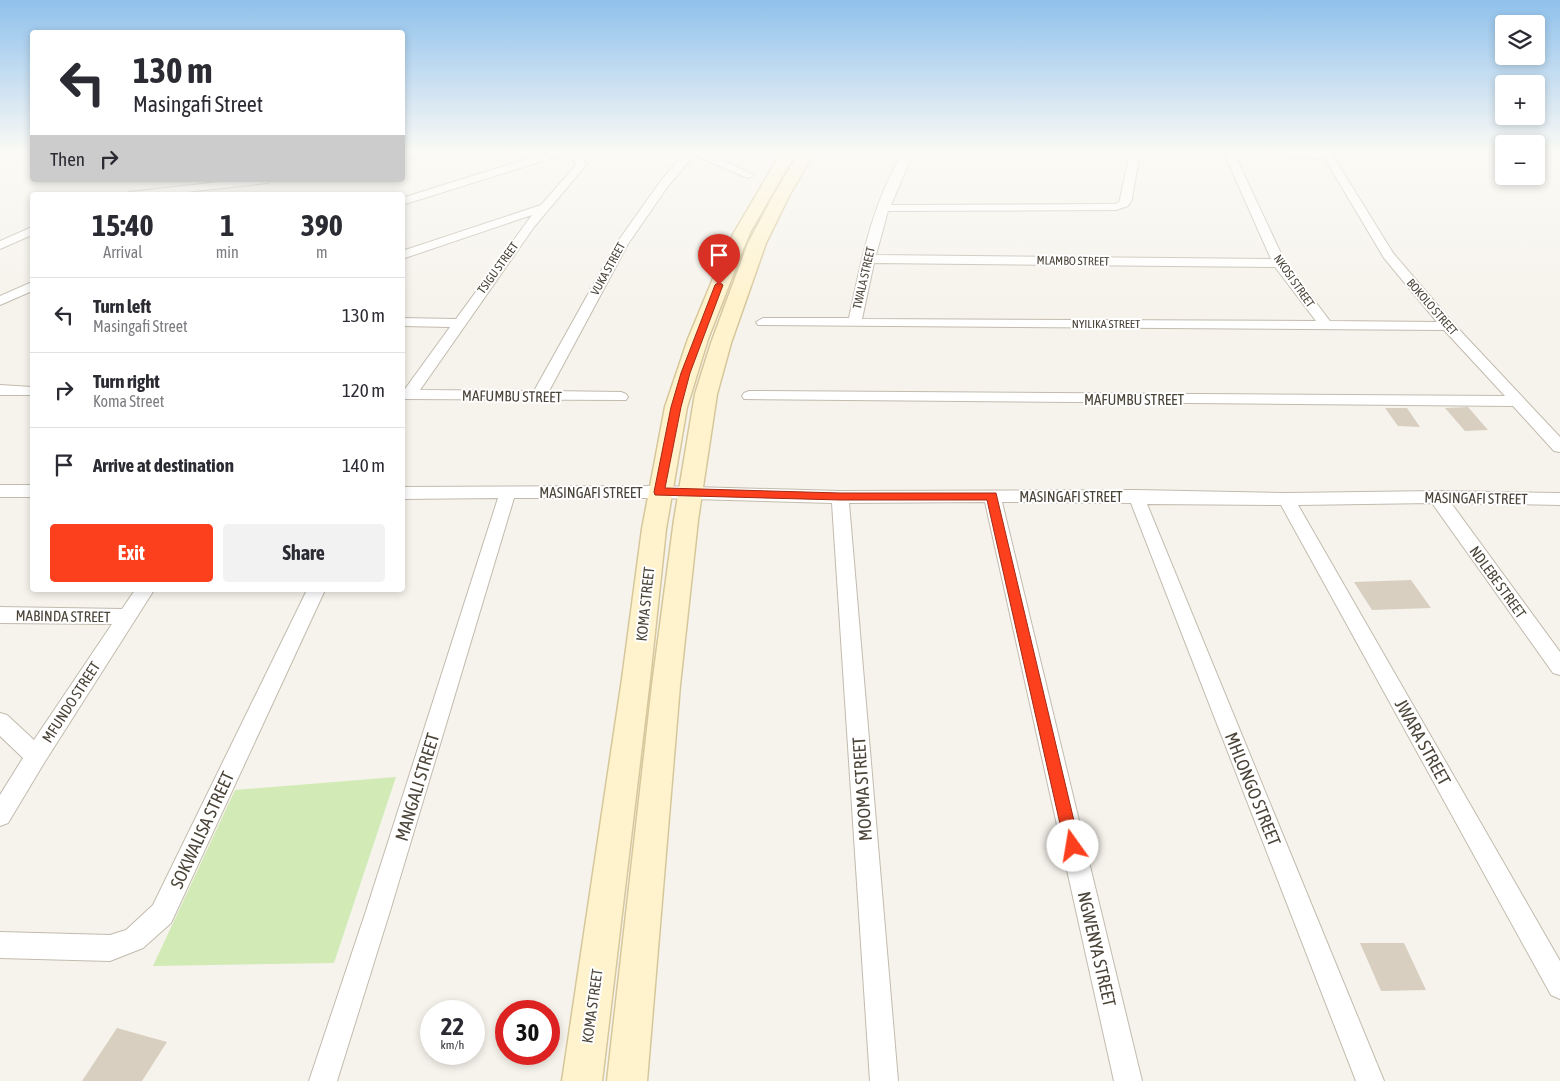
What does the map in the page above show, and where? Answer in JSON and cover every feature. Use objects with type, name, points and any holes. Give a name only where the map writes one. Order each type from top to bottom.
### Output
[{"type":"main road","name":"KOMA STREET","points":[[627,1081],[666,685],[681,390],[710,308],[743,231],[760,201]]},
{"type":"main road","name":"KOMA STREET","points":[[582,1081],[675,493],[724,334],[757,244],[779,201]]},
{"type":"street","name":"TSIGU STREET","points":[[406,394],[550,201]]},
{"type":"street","name":"VUKA STREET","points":[[539,396],[622,244],[652,201]]},
{"type":"street","name":"TWALA STREET","points":[[854,322],[867,259],[886,201]]},
{"type":"street","points":[[883,208],[1116,207],[1124,204],[1125,201]]},
{"type":"street","name":"NKOSI STREET","points":[[1251,201],[1279,263],[1326,325]]},
{"type":"street","name":"BOKOLO STREET","points":[[1355,201],[1388,255],[1448,326],[1560,447]]},
{"type":"street","points":[[405,254],[544,208]]},
{"type":"street","points":[[0,245],[30,232]]},
{"type":"street","name":"MLAMBO STREET","points":[[867,259],[1279,263]]},
{"type":"street","points":[[0,301],[30,289]]},
{"type":"street","points":[[405,322],[459,323]]},
{"type":"street","name":"NYILIKA STREET","points":[[763,322],[1448,326]]},
{"type":"street","points":[[0,390],[30,391]]},
{"type":"street","name":"MAFUMBU STREET","points":[[406,394],[621,397]]},
{"type":"street","name":"MAFUMBU STREET","points":[[749,396],[1518,401]]},
{"type":"street","points":[[0,491],[30,491]]},
{"type":"street","name":"MANGALI STREET","points":[[323,1081],[381,902],[508,492]]},
{"type":"street","name":"MASINGAFI STREET","points":[[405,493],[675,493],[840,497],[1136,496],[1286,499],[1437,497],[1560,499]]},
{"type":"street","name":"NGWENYA STREET","points":[[992,496],[1128,1081]]},
{"type":"street","name":"MHLONGO STREET","points":[[1136,496],[1370,1081]]},
{"type":"street","name":"MOOMA STREET","points":[[840,497],[884,1081]]},
{"type":"street","name":"NDLEBE STREET","points":[[1437,497],[1560,667]]},
{"type":"street","name":"JWARA STREET","points":[[1286,499],[1560,986]]},
{"type":"street","name":"MFUNDO STREET","points":[[0,815],[36,756],[144,592]]},
{"type":"street","name":"SOKWALISA STREET","points":[[0,945],[110,948],[134,939],[162,914],[315,592]]},
{"type":"street","name":"MABINDA STREET","points":[[0,615],[126,617]]},
{"type":"street","points":[[0,722],[36,756]]},
{"type":"green space","points":[[396,777],[334,963],[153,966],[235,790]]},
{"type":"building","points":[[1468,407],[1488,430],[1465,431],[1445,408]]},
{"type":"building","points":[[1385,408],[1407,408],[1420,427],[1398,426]]},
{"type":"building","points":[[1411,580],[1431,608],[1372,610],[1354,582]]},
{"type":"building","points":[[1360,943],[1404,943],[1426,990],[1381,991]]},
{"type":"building","points":[[117,1028],[167,1042],[142,1081],[82,1081]]},
{"type":"route","points":[[719,285],[686,373],[676,407],[659,492],[840,497],[992,496],[1073,846]]}]
